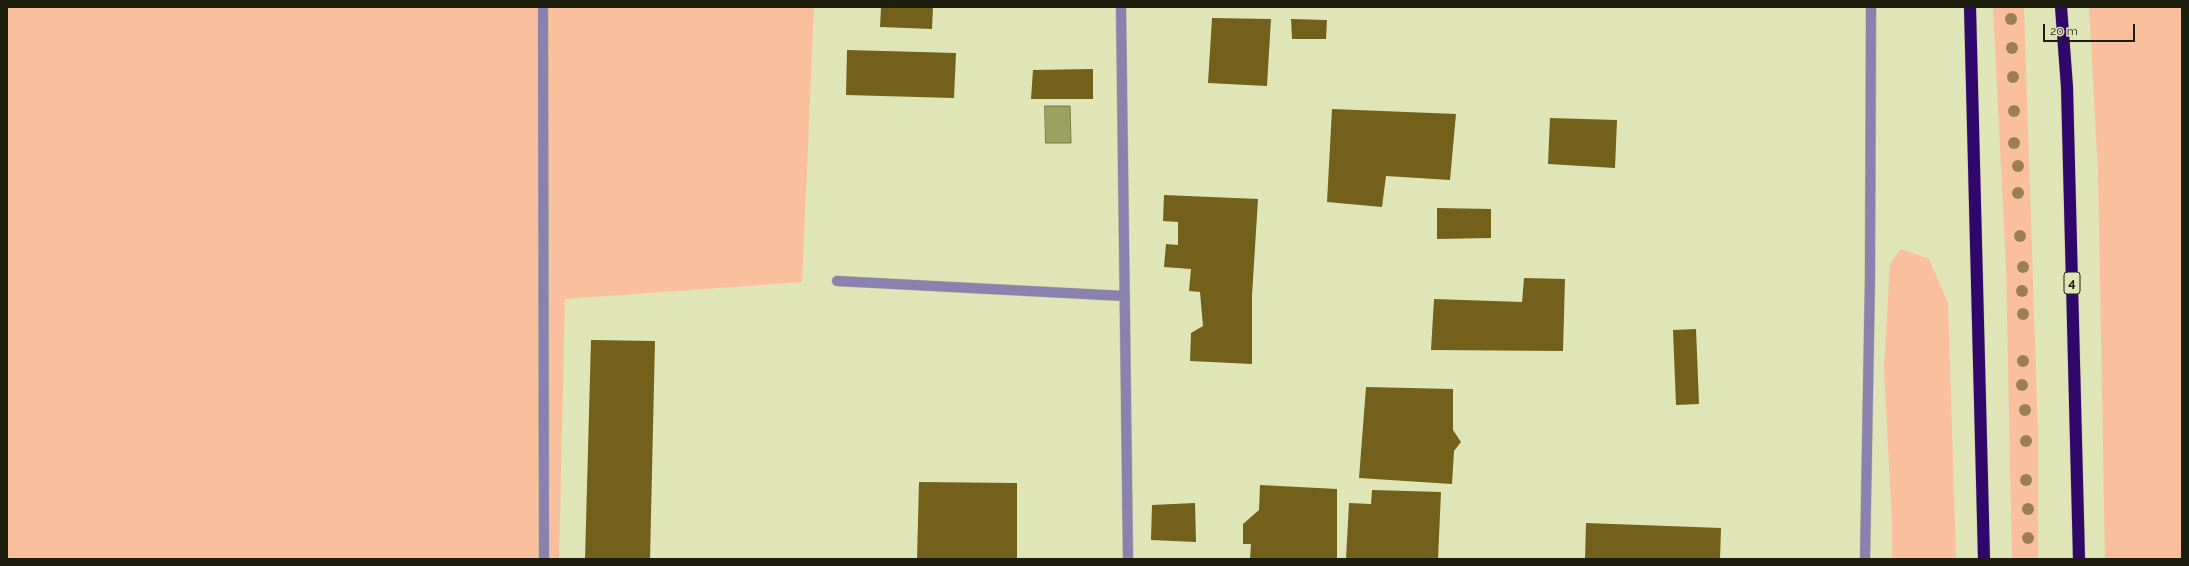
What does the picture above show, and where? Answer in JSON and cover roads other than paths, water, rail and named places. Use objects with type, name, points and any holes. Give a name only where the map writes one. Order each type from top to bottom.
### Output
[{"type":"highway","points":[[1970,7],[1984,559]]},
{"type":"highway","name":"4","points":[[2061,7],[2067,87],[2079,559]]},
{"type":"street","points":[[543,7],[544,559]]},
{"type":"street","points":[[1121,7],[1128,559]]},
{"type":"street","points":[[1865,559],[1870,277],[1871,7]]},
{"type":"street","points":[[837,281],[1124,296]]}]
